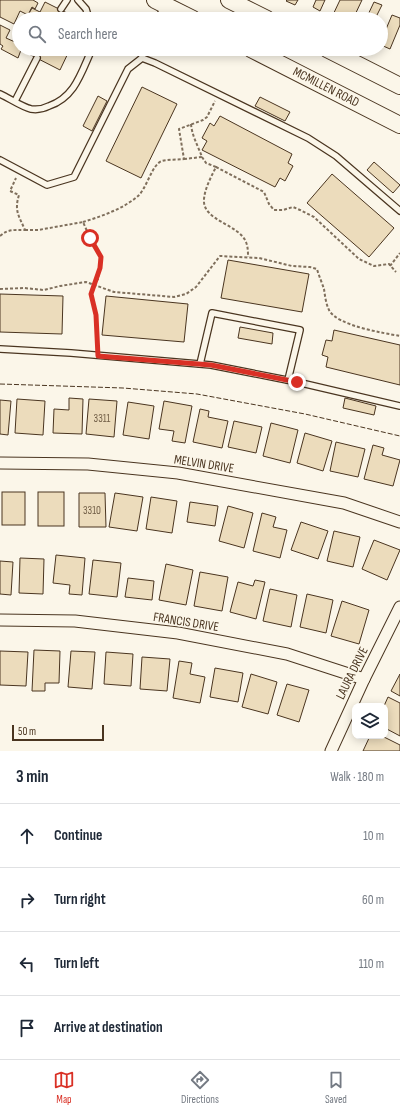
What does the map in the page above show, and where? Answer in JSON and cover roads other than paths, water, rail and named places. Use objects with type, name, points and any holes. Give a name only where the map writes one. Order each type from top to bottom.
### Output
[{"type":"main road","points":[[229,0],[253,12]]},
{"type":"main road","points":[[162,6],[176,12]]},
{"type":"main road","name":"MCMILLEN ROAD","points":[[265,56],[400,125]]},
{"type":"main road","points":[[341,56],[400,86]]},
{"type":"street","name":"MELVIN DRIVE","points":[[0,464],[88,464],[178,473],[344,503],[400,522]]},
{"type":"street","name":"LAURA DRIVE","points":[[331,751],[364,679],[400,607]]},
{"type":"street","name":"FRANCIS DRIVE","points":[[0,620],[75,621],[178,633],[287,654],[364,679]]},
{"type":"lane","points":[[61,9],[67,0]]},
{"type":"lane","points":[[78,0],[87,12]]},
{"type":"lane","points":[[0,94],[30,109],[41,109],[57,103],[68,95],[79,78],[89,56]]},
{"type":"lane","points":[[15,101],[37,58]]},
{"type":"lane","points":[[0,160],[47,184],[74,177],[128,69],[142,58],[308,138],[336,156],[400,211]]},
{"type":"lane","points":[[200,364],[212,313],[300,330],[288,380]]},
{"type":"lane","points":[[0,350],[211,365],[288,380],[400,406]]}]
